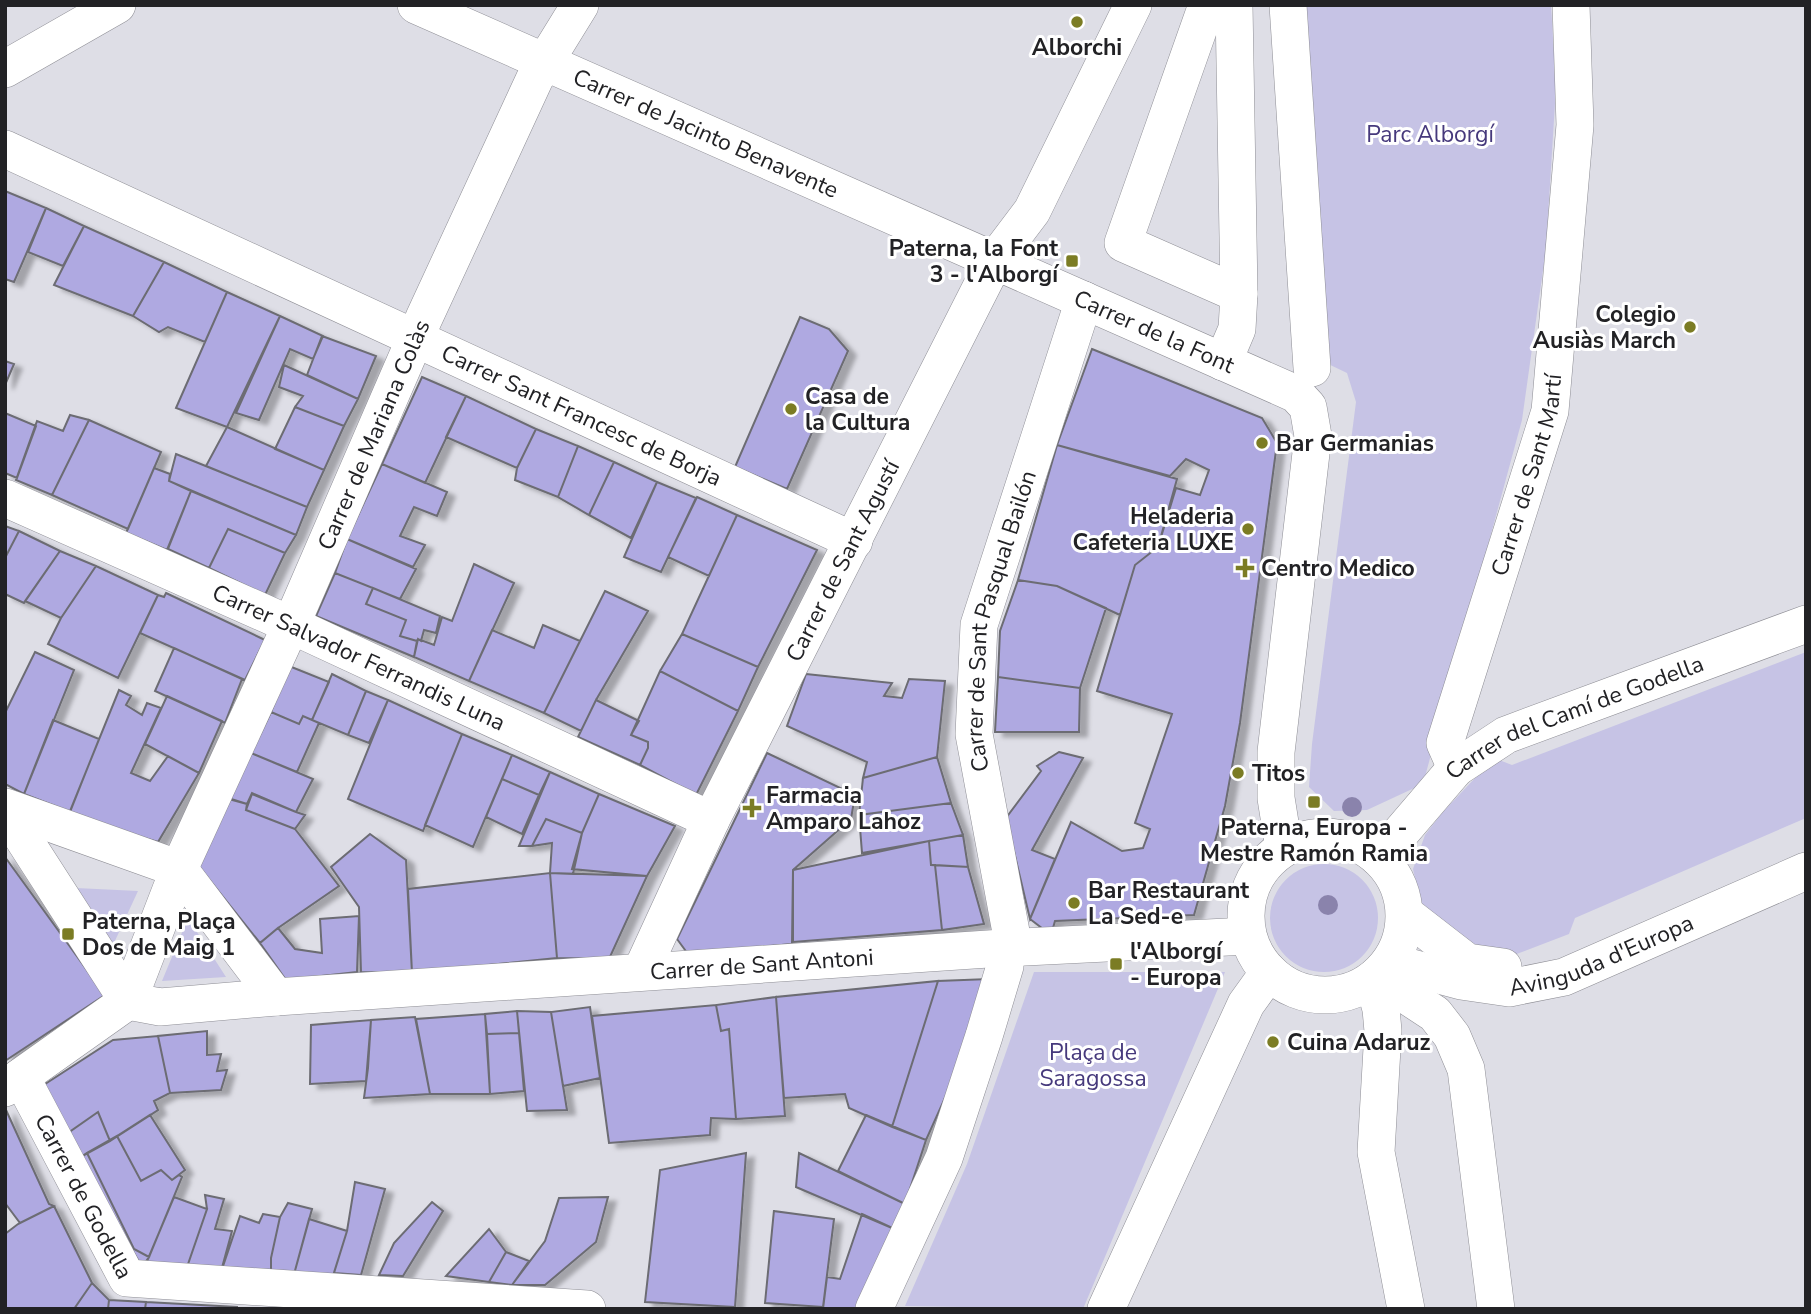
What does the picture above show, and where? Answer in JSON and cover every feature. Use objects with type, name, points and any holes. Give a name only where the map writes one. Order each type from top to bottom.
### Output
[{"type":"street","points":[[5,69],[117,5]]},
{"type":"street","name":"Carrer de Jacinto Benavente","points":[[416,5],[995,260]]},
{"type":"street","name":"Carrer de Mariana Colàs","points":[[128,1001],[179,869],[291,625],[416,339],[529,91],[580,5]]},
{"type":"street","name":"Carrer de Sant Agustí","points":[[641,972],[711,820],[995,260],[1032,211],[1133,5]]},
{"type":"street","points":[[1288,5],[1312,368]]},
{"type":"street","name":"Carrer de Sant Martí","points":[[1456,768],[1445,743],[1550,411],[1575,125],[1572,5]]},
{"type":"street","points":[[1223,362],[1237,329],[1239,294],[1235,21],[1221,24],[1204,15],[1123,243],[1239,294]]},
{"type":"street","name":"Carrer Sant Francesc de Borja","points":[[5,149],[854,541]]},
{"type":"street","name":"Carrer de la Font","points":[[995,260],[1296,394],[1308,407],[1313,436],[1276,752],[1276,799],[1284,848]]},
{"type":"street","name":"Carrer de Sant Pasqual Bailón","points":[[1008,948],[974,734],[979,625],[1084,300]]},
{"type":"street","name":"Carrer Salvador Ferrandis Luna","points":[[5,498],[291,625],[711,820]]},
{"type":"street","name":"Carrer del Camí de Godella","points":[[1379,858],[1456,768],[1507,735],[1806,624]]},
{"type":"street","points":[[5,808],[179,869],[276,997]]},
{"type":"street","points":[[5,808],[128,1001],[13,1082]]},
{"type":"street","points":[[1333,837],[1358,844],[1379,858],[1392,874],[1401,893],[1405,914],[1401,939],[1380,973],[1353,990],[1331,995],[1297,989],[1269,972],[1256,956],[1248,936],[1246,911],[1251,886],[1265,864],[1284,848],[1308,838],[1333,837]]},
{"type":"street","name":"Avinguda d'Europa","points":[[1405,914],[1468,962],[1511,969],[1559,961],[1806,852]]},
{"type":"street","name":"Avinguda d'Europa","points":[[1380,973],[1509,988],[1564,977],[1806,871]]},
{"type":"street","name":"Carrer de Sant Antoni","points":[[128,1001],[160,1007],[1008,948],[1248,936]]},
{"type":"street","points":[[874,1309],[944,1158],[984,1036],[1008,948]]},
{"type":"street","points":[[1106,1309],[1246,1004],[1269,972]]},
{"type":"street","points":[[1380,973],[1383,1031],[1376,1152],[1406,1309]]},
{"type":"street","points":[[1380,973],[1435,1014],[1452,1036],[1466,1069],[1496,1309]]},
{"type":"street","name":"Carrer de Godella","points":[[13,1082],[127,1278],[256,1298],[587,1309]]},
{"type":"green space","name":"Parc Alborgí","points":[[1297,5],[1551,5],[1556,87],[1546,249],[1522,420],[1423,784],[1367,810],[1334,811],[1309,787],[1312,744],[1356,402],[1347,373],[1322,361]]},
{"type":"green space","points":[[1806,652],[1806,818],[1575,918],[1569,934],[1514,955],[1475,950],[1429,918],[1420,901],[1413,869],[1425,835],[1494,758],[1512,765]]},
{"type":"green space","points":[[1324,864],[1345,868],[1362,880],[1374,897],[1378,918],[1374,939],[1362,956],[1345,968],[1324,972],[1303,968],[1286,956],[1274,939],[1270,918],[1274,897],[1286,880],[1303,868]]},
{"type":"green space","points":[[76,888],[138,891],[114,943],[113,943]]},
{"type":"green space","points":[[188,918],[226,977],[162,981]]},
{"type":"green space","name":"Plaça de Saragossa","points":[[1034,972],[1225,972],[1083,1309],[905,1306],[967,1164]]},
{"type":"building","points":[[5,191],[46,208],[14,282],[5,279]]},
{"type":"building","points":[[46,208],[84,226],[63,266],[28,252]]},
{"type":"building","points":[[84,226],[164,262],[133,316],[54,285]]},
{"type":"building","points":[[164,262],[227,292],[205,342],[168,327],[159,332],[133,316]]},
{"type":"building","points":[[227,292],[280,316],[227,427],[176,408]]},
{"type":"building","points":[[280,316],[323,336],[313,359],[290,349],[259,420],[236,413]]},
{"type":"building","name":"Casa de la Cultura","points":[[800,317],[829,329],[848,351],[787,489],[735,467]]},
{"type":"building","points":[[322,336],[376,356],[358,399],[307,375]]},
{"type":"building","points":[[1092,349],[1262,418],[1277,443],[1240,723],[1225,806],[1194,915],[1055,921],[1051,935],[1030,919],[1071,822],[1122,851],[1143,848],[1150,829],[1135,823],[1172,714],[1097,691],[1135,565],[1158,547],[1176,488],[1200,495],[1209,470],[1186,459],[1170,476],[1057,445]]},
{"type":"building","points":[[5,361],[14,364],[5,385]]},
{"type":"building","points":[[284,365],[358,399],[344,426],[295,407],[303,396],[279,387]]},
{"type":"building","points":[[422,377],[466,396],[425,483],[382,464]]},
{"type":"building","points":[[466,396],[536,429],[517,468],[446,437]]},
{"type":"building","points":[[295,407],[344,426],[324,470],[275,449]]},
{"type":"building","points":[[5,413],[36,426],[17,478],[5,473]]},
{"type":"building","points":[[70,415],[89,420],[52,495],[16,480],[37,421],[63,431]]},
{"type":"building","points":[[89,420],[161,452],[128,529],[52,495]]},
{"type":"building","points":[[227,427],[324,470],[307,507],[206,466]]},
{"type":"building","points":[[536,429],[578,446],[558,497],[515,480],[517,468]]},
{"type":"building","points":[[1057,445],[1177,479],[1158,547],[1135,565],[1120,615],[1057,586],[1018,580]]},
{"type":"building","points":[[578,446],[614,462],[589,515],[558,497]]},
{"type":"building","points":[[176,454],[307,507],[296,535],[169,481]]},
{"type":"building","points":[[614,462],[657,482],[631,538],[589,515]]},
{"type":"building","points":[[382,464],[447,492],[437,516],[414,507],[400,536],[425,545],[413,567],[347,539]]},
{"type":"building","points":[[154,468],[170,474],[169,481],[191,491],[167,550],[126,533]]},
{"type":"building","points":[[657,482],[696,498],[661,572],[624,557]]},
{"type":"building","points":[[191,491],[296,535],[285,553],[228,529],[209,568],[168,549]]},
{"type":"building","points":[[697,497],[737,515],[709,576],[668,557]]},
{"type":"building","points":[[737,515],[817,550],[758,667],[682,634]]},
{"type":"building","points":[[5,526],[19,531],[5,558]]},
{"type":"building","points":[[228,529],[285,553],[265,595],[209,568]]},
{"type":"building","points":[[19,531],[60,551],[24,603],[5,594],[5,558]]},
{"type":"building","points":[[347,539],[416,569],[400,599],[335,573]]},
{"type":"building","points":[[60,551],[96,566],[61,618],[25,601]]},
{"type":"building","points":[[474,564],[514,583],[469,681],[414,657],[418,639],[434,645],[442,617],[452,621]]},
{"type":"building","points":[[96,566],[158,595],[118,678],[48,644],[61,618]]},
{"type":"building","points":[[335,573],[373,588],[366,604],[406,620],[400,636],[417,641],[414,657],[316,616]]},
{"type":"building","points":[[1018,580],[1057,586],[1106,608],[1080,688],[998,677],[1000,631]]},
{"type":"building","points":[[373,588],[440,616],[436,633],[424,630],[421,641],[400,636],[406,620],[366,604]]},
{"type":"building","points":[[605,591],[648,611],[581,731],[544,713]]},
{"type":"building","points":[[166,593],[265,640],[245,680],[140,633],[158,595],[164,597]]},
{"type":"building","points":[[543,625],[580,641],[544,713],[469,681],[492,630],[534,648]]},
{"type":"building","points":[[682,634],[758,667],[738,711],[660,671]]},
{"type":"building","points":[[174,648],[242,679],[225,723],[155,691]]},
{"type":"building","points":[[35,652],[74,670],[24,794],[5,784],[5,713]]},
{"type":"building","points":[[289,666],[329,682],[312,720],[303,716],[299,724],[271,712]]},
{"type":"building","points":[[660,671],[738,711],[696,795],[640,765],[648,742],[631,735]]},
{"type":"building","points":[[332,674],[366,691],[348,735],[312,720]]},
{"type":"building","points":[[806,674],[892,683],[884,696],[902,698],[909,679],[945,681],[937,757],[863,778],[867,762],[787,726]]},
{"type":"building","points":[[998,677],[1080,688],[1079,732],[995,732]]},
{"type":"building","points":[[119,690],[131,696],[126,705],[142,715],[147,703],[161,708],[131,773],[150,781],[168,756],[199,773],[158,842],[68,816]]},
{"type":"building","points":[[366,691],[388,700],[369,743],[348,735]]},
{"type":"building","points":[[167,696],[222,721],[199,773],[145,744]]},
{"type":"building","points":[[388,700],[462,734],[423,831],[348,799]]},
{"type":"building","points":[[596,700],[639,721],[631,735],[648,742],[640,765],[578,737]]},
{"type":"building","points":[[271,712],[299,724],[303,716],[319,723],[297,772],[251,753]]},
{"type":"building","points":[[53,720],[99,739],[70,812],[24,794]]},
{"type":"building","points":[[462,734],[512,755],[473,847],[425,825]]},
{"type":"building","points":[[1059,752],[1083,758],[1032,850],[1055,859],[1030,919],[1006,818],[1041,771],[1037,766]]},
{"type":"building","points":[[251,753],[313,779],[296,812],[252,793],[247,804],[229,799]]},
{"type":"building","points":[[767,753],[855,795],[851,819],[793,870],[792,944],[688,954],[677,939]]},
{"type":"building","points":[[512,755],[550,772],[539,795],[502,779]]},
{"type":"building","points":[[937,757],[951,803],[859,815],[863,778]]},
{"type":"building","points":[[550,772],[599,794],[582,833],[546,819],[532,846],[519,846]]},
{"type":"building","points":[[502,779],[539,795],[522,834],[486,817]]},
{"type":"building","points":[[252,794],[305,815],[295,829],[246,810]]},
{"type":"building","points":[[599,794],[675,826],[647,876],[572,869],[582,833]]},
{"type":"building","points":[[228,798],[247,804],[246,810],[295,829],[339,886],[260,943],[199,867]]},
{"type":"building","points":[[951,803],[963,835],[862,853],[859,815]]},
{"type":"building","points":[[546,819],[582,833],[573,874],[550,873],[552,843],[532,846]]},
{"type":"building","points":[[370,834],[406,860],[412,973],[361,972],[359,907],[331,867]]},
{"type":"building","points":[[963,835],[968,867],[931,865],[929,841]]},
{"type":"building","points":[[929,841],[931,865],[935,865],[942,930],[793,942],[793,870]]},
{"type":"building","points":[[5,857],[105,995],[5,1061]]},
{"type":"building","points":[[935,865],[968,867],[984,924],[942,930]]},
{"type":"building","points":[[550,873],[647,876],[609,959],[557,958]]},
{"type":"building","points":[[550,873],[557,958],[412,973],[408,889]]},
{"type":"building","points":[[359,916],[357,972],[286,980],[260,943],[278,928],[295,949],[322,953],[320,919]]},
{"type":"building","points":[[989,979],[954,1078],[926,1140],[892,1127],[938,981]]},
{"type":"building","points":[[938,981],[892,1127],[849,1108],[845,1094],[784,1098],[776,997]]},
{"type":"building","points":[[776,997],[785,1116],[736,1119],[729,1029],[721,1031],[716,1005]]},
{"type":"building","points":[[716,1005],[721,1031],[729,1029],[736,1119],[711,1118],[710,1135],[609,1143],[592,1016]]},
{"type":"building","points":[[590,1007],[600,1078],[563,1086],[551,1012]]},
{"type":"building","points":[[517,1011],[551,1012],[567,1110],[527,1111]]},
{"type":"building","points":[[517,1011],[519,1033],[487,1034],[485,1014]]},
{"type":"building","points":[[485,1014],[490,1094],[430,1094],[416,1019]]},
{"type":"building","points":[[415,1017],[430,1094],[364,1098],[371,1020]]},
{"type":"building","points":[[371,1020],[366,1081],[310,1084],[311,1025]]},
{"type":"building","points":[[207,1031],[207,1055],[221,1054],[217,1071],[227,1070],[221,1090],[170,1093],[158,1036]]},
{"type":"building","points":[[519,1033],[524,1091],[490,1094],[487,1034]]},
{"type":"building","points":[[158,1036],[170,1093],[154,1101],[158,1110],[110,1141],[98,1112],[65,1135],[39,1088],[113,1040]]},
{"type":"building","points":[[6,1110],[49,1204],[54,1206],[20,1223],[5,1203]]},
{"type":"building","points":[[98,1112],[110,1141],[79,1158],[65,1135]]},
{"type":"building","points":[[150,1115],[185,1170],[172,1180],[161,1170],[141,1181],[117,1136]]},
{"type":"building","points":[[866,1115],[926,1140],[905,1204],[838,1171]]},
{"type":"building","points":[[117,1136],[141,1181],[161,1170],[172,1180],[179,1175],[182,1177],[149,1257],[134,1249],[87,1153]]},
{"type":"building","points":[[87,1153],[134,1249],[149,1257],[142,1267],[79,1158]]},
{"type":"building","points":[[746,1153],[735,1307],[645,1302],[660,1170]]},
{"type":"building","points":[[799,1153],[905,1204],[894,1229],[796,1187]]},
{"type":"building","points":[[355,1182],[385,1189],[361,1275],[334,1273],[347,1231]]},
{"type":"building","points":[[205,1195],[224,1199],[215,1229],[232,1231],[220,1275],[186,1270],[207,1209]]},
{"type":"building","points":[[174,1197],[207,1209],[186,1270],[145,1266]]},
{"type":"building","points":[[608,1197],[596,1242],[545,1285],[512,1285],[545,1241],[559,1198]]},
{"type":"building","points":[[432,1202],[443,1211],[403,1276],[379,1275],[394,1243]]},
{"type":"building","points":[[288,1203],[312,1209],[293,1278],[271,1277],[271,1258],[280,1217]]},
{"type":"building","points":[[54,1206],[92,1283],[74,1309],[5,1309],[5,1234],[18,1224]]},
{"type":"building","points":[[774,1210],[834,1219],[823,1307],[765,1303]]},
{"type":"building","points":[[263,1214],[280,1217],[271,1258],[271,1277],[220,1275],[240,1216],[259,1223]]},
{"type":"building","points":[[862,1214],[899,1231],[862,1309],[823,1309],[827,1277],[840,1279]]},
{"type":"building","points":[[309,1219],[347,1231],[332,1279],[293,1278]]},
{"type":"building","points":[[489,1229],[506,1252],[489,1282],[446,1276]]},
{"type":"building","points":[[506,1252],[529,1261],[512,1285],[489,1282]]},
{"type":"building","points":[[92,1283],[109,1300],[108,1309],[74,1309]]},
{"type":"building","points":[[109,1300],[146,1302],[145,1309],[108,1309]]},
{"type":"building","points":[[146,1302],[237,1307],[237,1309],[145,1309]]},
{"type":"place","name":"Alborchi","points":[[1077,22]]},
{"type":"place","name":"Paterna, la Font 3 - l'Alborgí","points":[[1072,261]]},
{"type":"place","name":"Colegio Ausiàs March","points":[[1690,327]]},
{"type":"place","name":"Casa de la Cultura","points":[[791,409]]},
{"type":"place","name":"Bar Germanias","points":[[1262,443]]},
{"type":"place","name":"Heladeria Cafeteria LUXE","points":[[1248,529]]},
{"type":"place","name":"Centro Medico","points":[[1245,568]]},
{"type":"place","name":"Titos","points":[[1238,773]]},
{"type":"place","name":"Paterna, Europa - Mestre Ramón Ramia","points":[[1314,802]]},
{"type":"place","name":"Farmacia Amparo Lahoz","points":[[752,808]]},
{"type":"place","name":"Bar Restaurant La Sed-e","points":[[1074,903]]},
{"type":"place","name":"Paterna, Plaça Dos de Maig 1","points":[[68,934]]},
{"type":"place","name":"l'Alborgí - Europa","points":[[1116,964]]},
{"type":"place","name":"Cuina Adaruz","points":[[1273,1042]]}]
